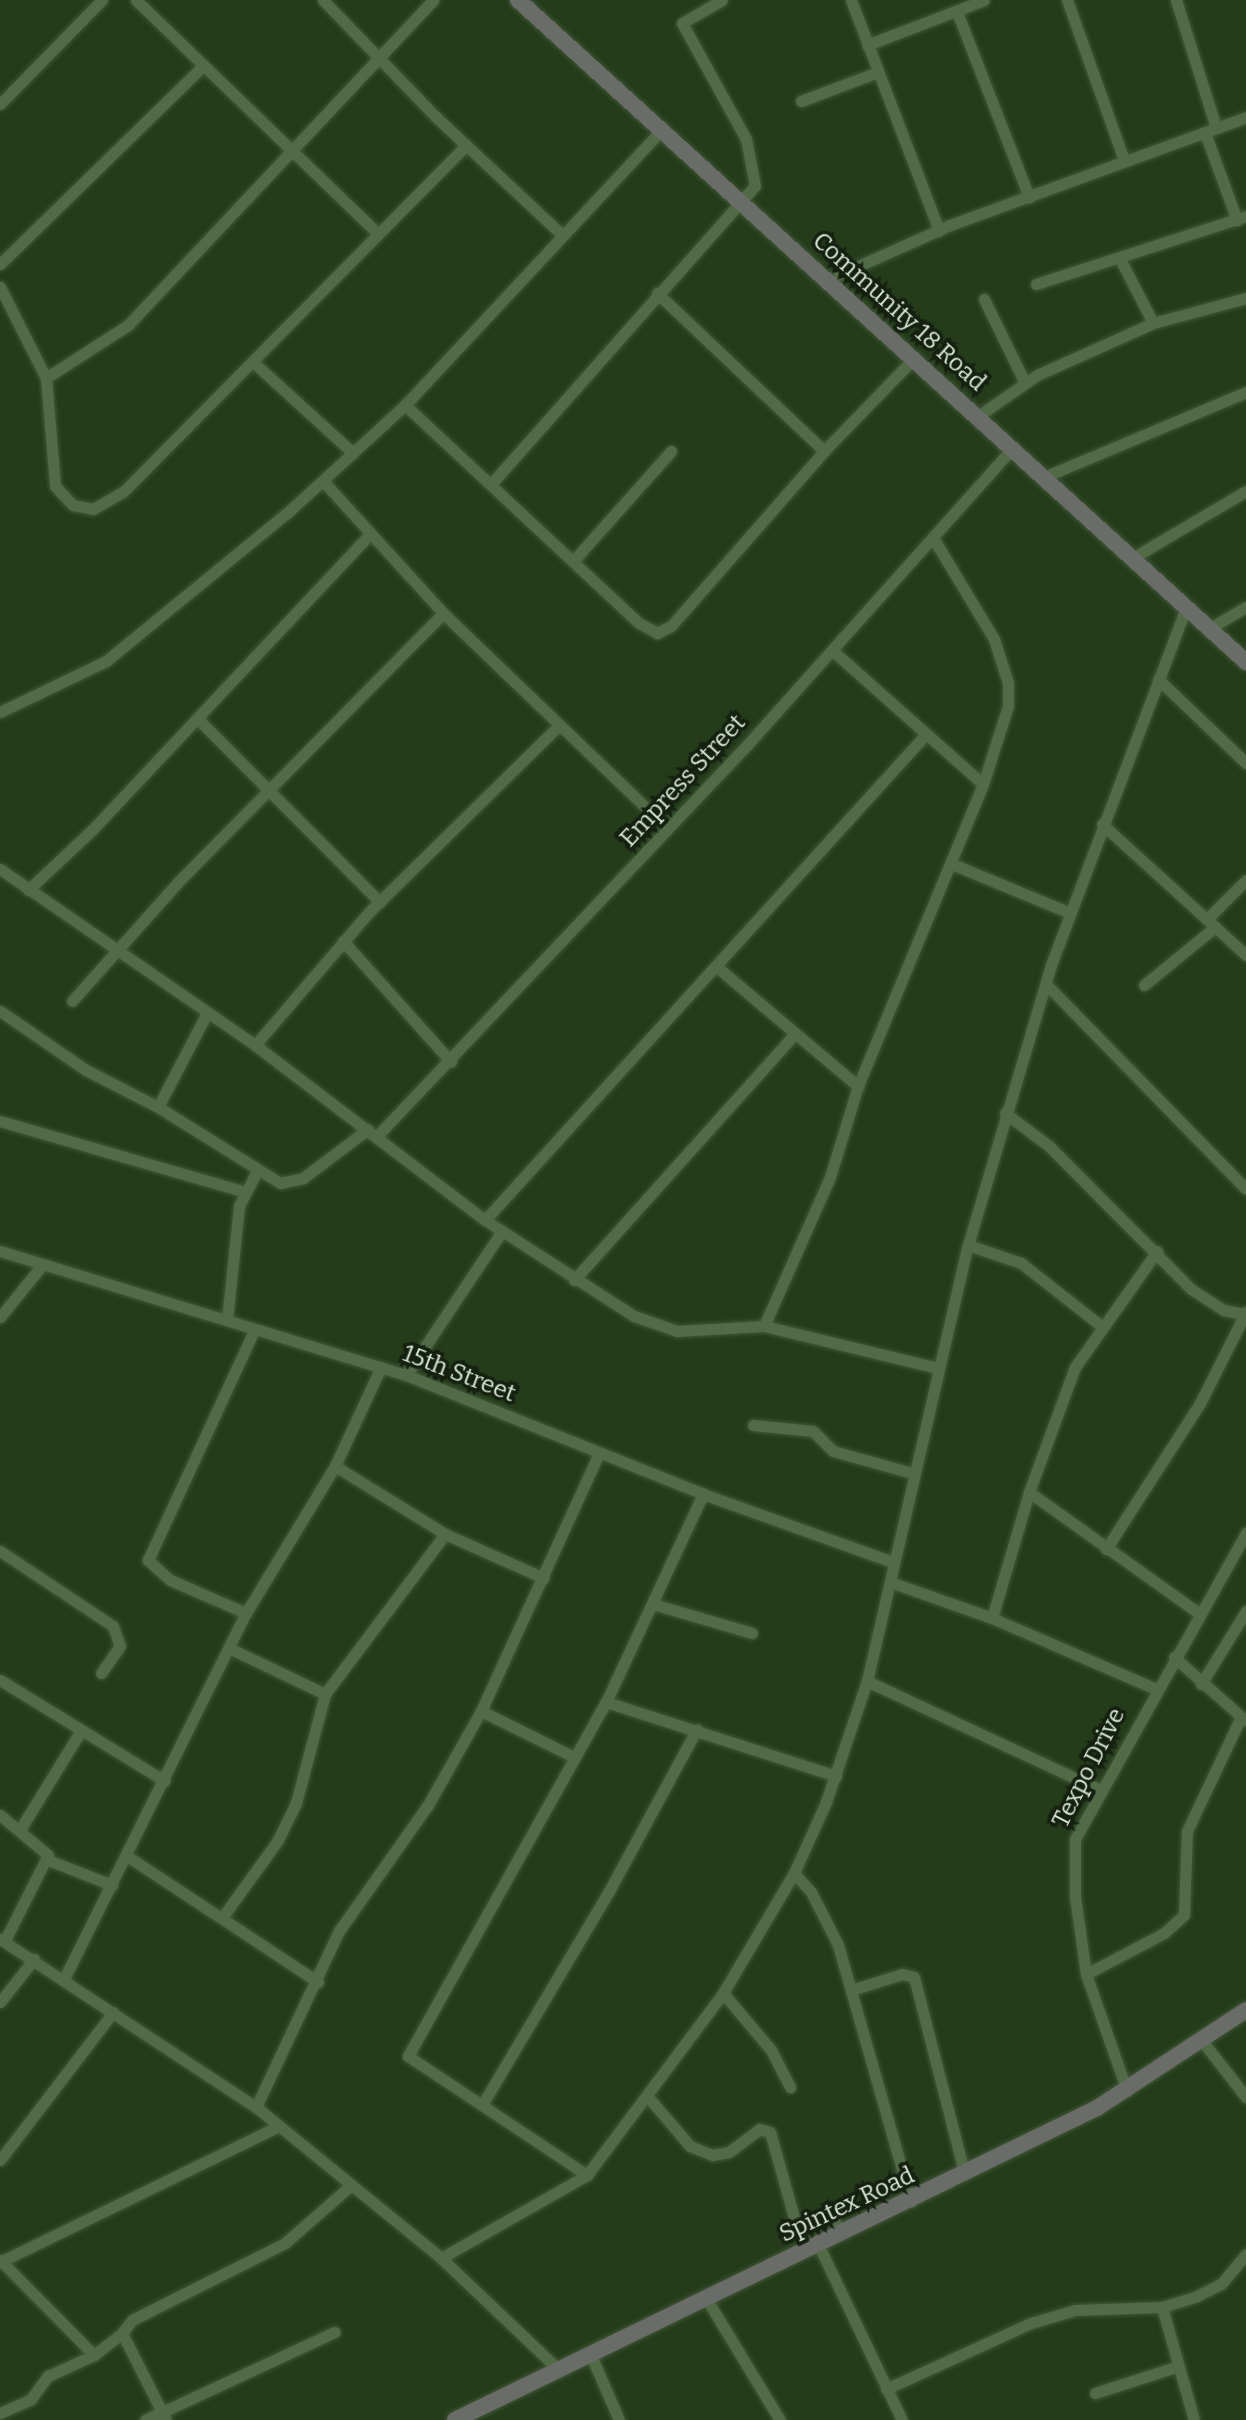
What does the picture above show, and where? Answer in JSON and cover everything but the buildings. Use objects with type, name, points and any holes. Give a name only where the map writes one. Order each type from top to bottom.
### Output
[{"type":"main road","name":"Community 18 Road","points":[[518,0],[1246,662]]},
{"type":"main road","name":"Spintex Road","points":[[455,2420],[557,2368],[965,2175],[1127,2091],[1246,2010]]},
{"type":"street","points":[[0,104],[102,0]]},
{"type":"street","points":[[136,0],[377,233]]},
{"type":"street","points":[[323,0],[377,58],[561,234]]},
{"type":"street","points":[[46,378],[128,325],[433,0]]},
{"type":"street","points":[[851,0],[875,73],[939,231]]},
{"type":"street","points":[[867,45],[984,0]]},
{"type":"street","points":[[1067,0],[1124,160]]},
{"type":"street","points":[[1036,284],[1242,218],[1210,130],[1176,0]]},
{"type":"street","points":[[492,483],[657,293],[755,186],[755,166],[746,139],[682,23],[720,1]]},
{"type":"street","points":[[957,12],[1029,197]]},
{"type":"street","points":[[0,264],[203,66]]},
{"type":"street","points":[[801,101],[875,73]]},
{"type":"street","points":[[827,280],[939,231],[1246,117]]},
{"type":"street","points":[[0,712],[84,673],[133,642],[323,481],[405,405],[662,129]]},
{"type":"street","points":[[0,287],[46,378],[55,486],[61,497],[84,510],[123,492],[466,145]]},
{"type":"street","points":[[1119,257],[1153,323]]},
{"type":"street","points":[[657,293],[824,451]]},
{"type":"street","points":[[978,416],[1025,383],[1153,323],[1246,298]]},
{"type":"street","points":[[984,299],[1025,383]]},
{"type":"street","points":[[405,405],[648,630],[665,631],[824,451],[914,358]]},
{"type":"street","points":[[253,362],[353,453]]},
{"type":"street","points":[[1044,477],[1246,392]]},
{"type":"street","name":"Empress Street","points":[[256,1172],[280,1183],[292,1182],[372,1132],[451,1062],[833,651],[1013,447]]},
{"type":"street","points":[[574,560],[671,451]]},
{"type":"street","points":[[323,481],[368,536],[443,613],[667,828]]},
{"type":"street","points":[[1134,557],[1246,491]]},
{"type":"street","points":[[28,890],[198,719],[368,536]]},
{"type":"street","points":[[764,1326],[830,1177],[858,1086],[952,864],[983,784],[1008,706],[1008,683],[994,639],[933,538]]},
{"type":"street","points":[[441,2258],[587,2175],[723,1993],[794,1873],[836,1776],[867,1681],[937,1368],[1005,1113],[1068,912],[1187,606]]},
{"type":"street","points":[[1210,628],[1246,607]]},
{"type":"street","points":[[72,1001],[267,792],[443,613]]},
{"type":"street","points":[[833,651],[983,784]]},
{"type":"street","points":[[1158,679],[1246,763]]},
{"type":"street","points":[[198,719],[267,792],[287,806],[380,902]]},
{"type":"street","points":[[255,1045],[380,902],[559,725]]},
{"type":"street","points":[[485,1220],[926,734]]},
{"type":"street","points":[[1102,824],[1246,955]]},
{"type":"street","points":[[952,864],[1068,912]]},
{"type":"street","points":[[0,869],[255,1045],[485,1220],[574,1280],[658,1327],[677,1331],[764,1326],[937,1368]]},
{"type":"street","points":[[1144,985],[1211,923],[1246,880]]},
{"type":"street","points":[[343,941],[451,1062]]},
{"type":"street","points":[[717,967],[858,1086]]},
{"type":"street","points":[[1046,984],[1246,1189]]},
{"type":"street","points":[[0,1011],[86,1070],[158,1107],[256,1172],[243,1191],[227,1320]]},
{"type":"street","points":[[158,1107],[207,1013]]},
{"type":"street","points":[[574,1280],[795,1034]]},
{"type":"street","points":[[1005,1113],[1049,1146],[1210,1304],[1245,1313],[1200,1403],[1106,1549]]},
{"type":"street","points":[[0,1121],[243,1191]]},
{"type":"street","points":[[406,1375],[502,1231]]},
{"type":"street","points":[[968,1245],[1021,1263],[1100,1325]]},
{"type":"street","name":"15th Street","points":[[0,1251],[406,1375],[703,1494],[893,1562]]},
{"type":"street","points":[[992,1618],[1029,1492],[1075,1367],[1100,1325],[1157,1251]]},
{"type":"street","points":[[0,1317],[43,1264]]},
{"type":"street","points":[[246,1613],[170,1580],[148,1560],[254,1331]]},
{"type":"street","points":[[64,1979],[231,1649],[246,1613],[335,1466],[381,1367]]},
{"type":"street","points":[[753,1425],[813,1431],[833,1451],[912,1473]]},
{"type":"street","points":[[256,2107],[318,1982],[339,1931],[428,1805],[481,1711],[599,1453]]},
{"type":"street","points":[[335,1466],[445,1534],[544,1578]]},
{"type":"street","points":[[1029,1492],[1200,1614]]},
{"type":"street","points":[[587,2175],[408,2056],[606,1702],[703,1494]]},
{"type":"street","name":"Texpo Drive","points":[[1127,2091],[1086,1974],[1072,1857],[1075,1839],[1156,1689],[1246,1533]]},
{"type":"street","points":[[224,1915],[278,1840],[296,1803],[325,1694],[445,1534]]},
{"type":"street","points":[[0,1551],[113,1626],[120,1646],[101,1673]]},
{"type":"street","points":[[890,1582],[992,1618],[1156,1689]]},
{"type":"street","points":[[653,1604],[752,1633]]},
{"type":"street","points":[[1201,1684],[1246,1611]]},
{"type":"street","points":[[231,1649],[325,1694]]},
{"type":"street","points":[[1086,1974],[1164,1933],[1184,1915],[1187,1831],[1243,1718],[1174,1657]]},
{"type":"street","points":[[0,1680],[80,1732],[165,1781]]},
{"type":"street","points":[[867,1681],[1101,1790]]},
{"type":"street","points":[[606,1702],[836,1776]]},
{"type":"street","points":[[481,1711],[574,1757]]},
{"type":"street","points":[[482,2105],[697,1729]]},
{"type":"street","points":[[21,1828],[80,1732]]},
{"type":"street","points":[[0,1815],[21,1828],[48,1860],[112,1885]]},
{"type":"street","points":[[127,1856],[224,1915],[318,1982]]},
{"type":"street","points":[[48,1860],[2,1940],[256,2107],[441,2258],[557,2368]]},
{"type":"street","points":[[794,1873],[825,1918],[851,1990],[911,2202]]},
{"type":"street","points":[[0,2002],[34,1959]]},
{"type":"street","points":[[851,1990],[902,1974],[914,1977],[965,2175]]},
{"type":"street","points":[[723,1993],[771,2050],[790,2087]]},
{"type":"street","points":[[0,2160],[113,2012]]},
{"type":"street","points":[[1203,2042],[1246,2097]]},
{"type":"street","points":[[648,2097],[690,2146],[712,2155],[729,2152],[759,2129],[770,2132],[797,2228],[833,2218],[840,2234]]},
{"type":"street","points":[[94,2355],[1,2260],[277,2127]]},
{"type":"street","points":[[0,2413],[31,2399],[48,2376],[94,2355],[144,2311],[285,2243],[351,2185]]},
{"type":"street","points":[[818,2244],[902,2420]]},
{"type":"street","points":[[886,2389],[1031,2323],[1105,2306],[1162,2307],[1221,2284],[1246,2254]]},
{"type":"street","points":[[706,2298],[780,2420]]},
{"type":"street","points":[[1162,2307],[1194,2420]]},
{"type":"street","points":[[145,2420],[165,2415],[335,2332]]},
{"type":"street","points":[[122,2333],[165,2415]]},
{"type":"street","points":[[590,2353],[619,2420]]},
{"type":"street","points":[[1095,2393],[1179,2366]]}]
